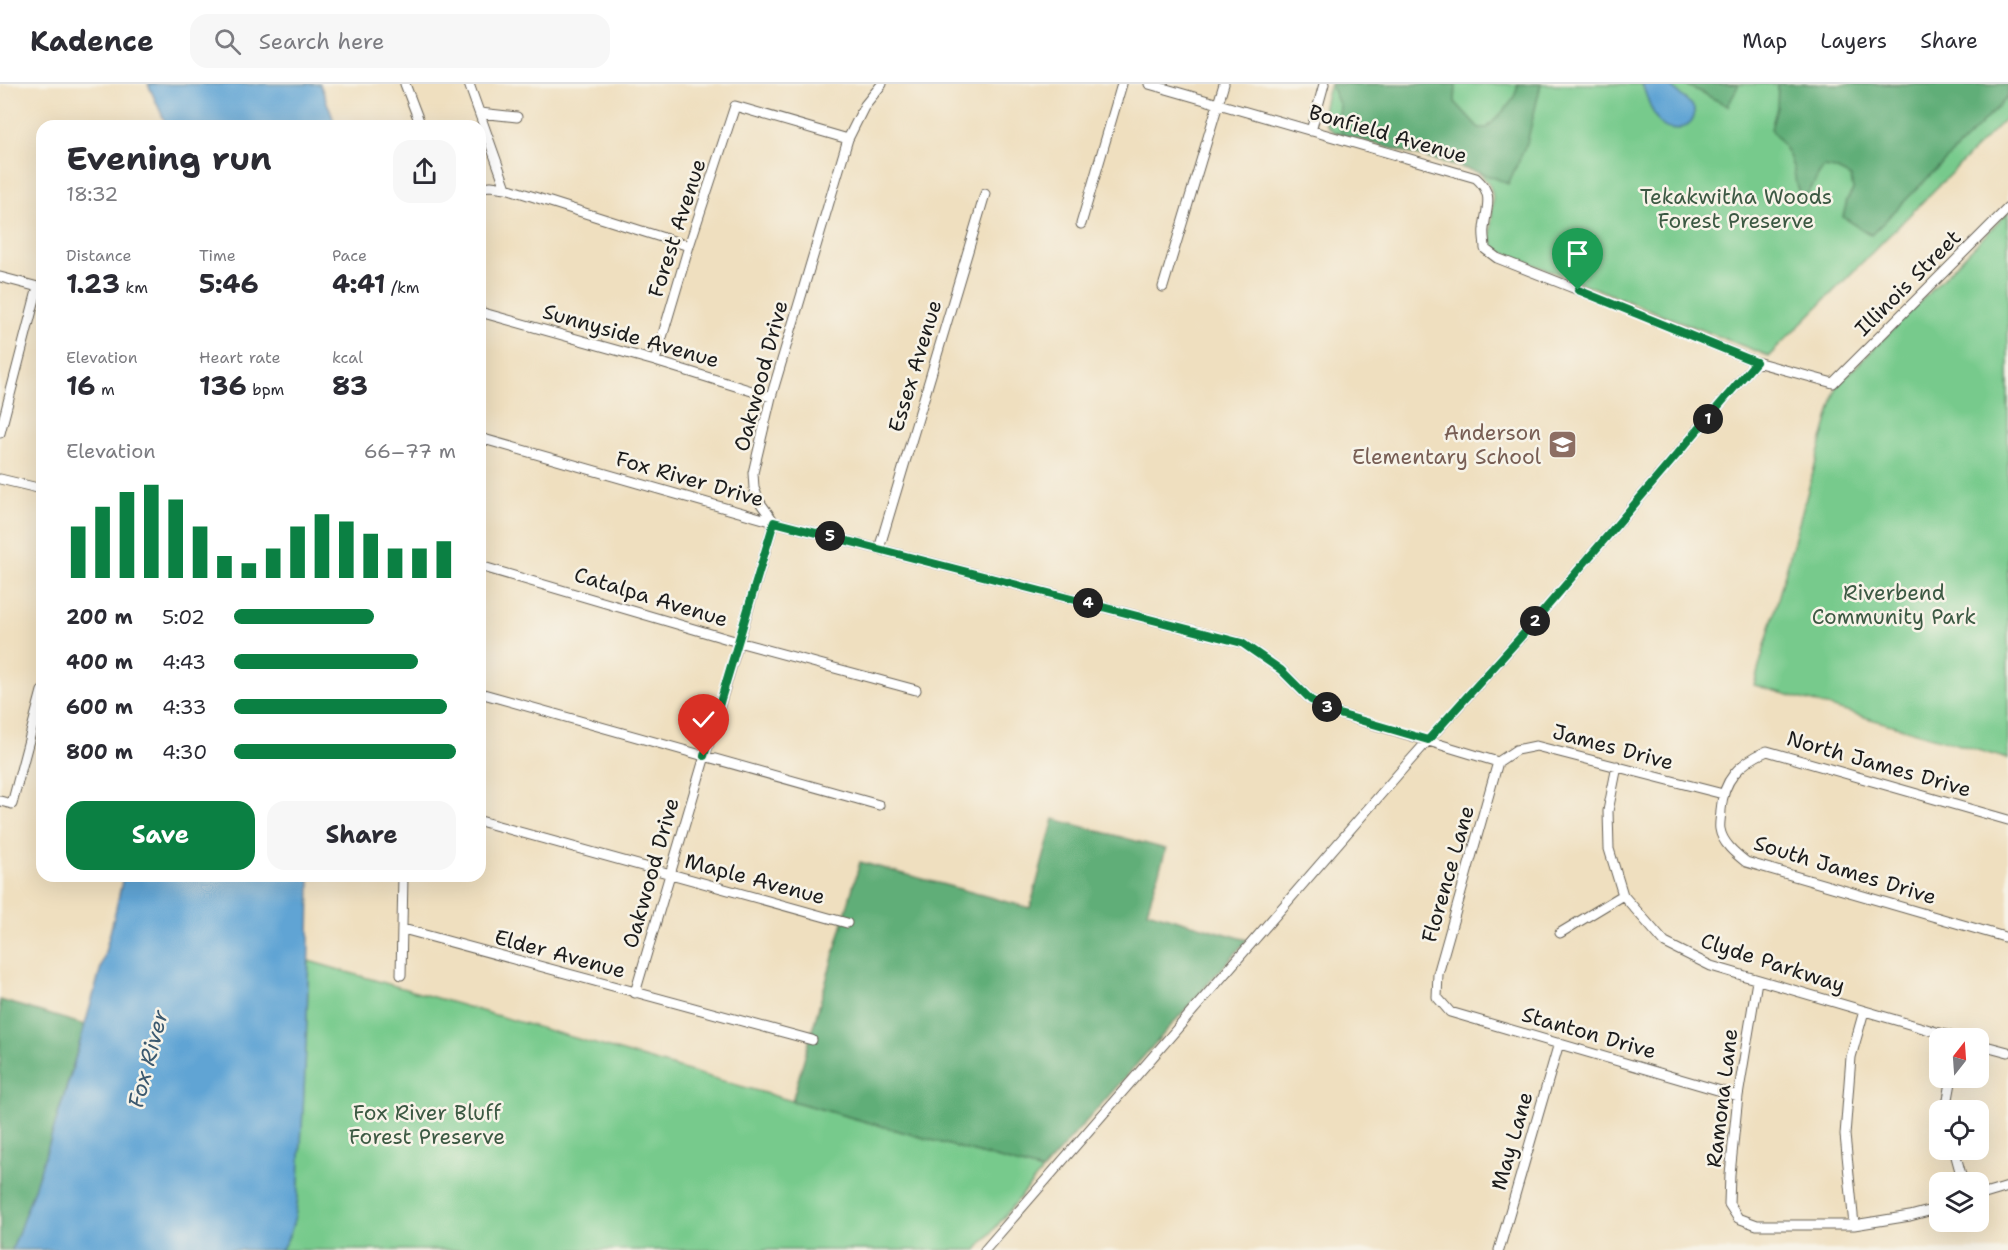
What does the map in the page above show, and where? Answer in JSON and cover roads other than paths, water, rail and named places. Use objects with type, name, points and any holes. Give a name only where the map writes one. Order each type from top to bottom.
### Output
[{"type":"street","points":[[405,84],[419,120]]},
{"type":"street","points":[[469,84],[482,120]]},
{"type":"street","name":"Oakwood Drive","points":[[635,993],[774,522],[759,501],[754,488],[753,473],[771,397],[848,139],[865,105],[882,84]]},
{"type":"street","points":[[1081,224],[1122,84]]},
{"type":"street","name":"Bonfield Avenue","points":[[1149,84],[1476,178],[1484,186],[1488,196],[1484,230],[1485,249],[1497,258],[1756,362]]},
{"type":"street","points":[[1163,287],[1224,84]]},
{"type":"street","points":[[1311,131],[1324,84]]},
{"type":"street","name":"Forest Avenue","points":[[655,361],[689,246],[735,106],[848,139]]},
{"type":"street","points":[[480,113],[517,117]]},
{"type":"street","points":[[486,130],[506,188]]},
{"type":"street","points":[[486,186],[506,188],[689,246]]},
{"type":"street","name":"Essex Avenue","points":[[879,549],[985,194]]},
{"type":"street","name":"Illinois Street","points":[[1756,362],[1833,383],[2008,208]]},
{"type":"street","points":[[0,277],[36,286]]},
{"type":"street","points":[[0,433],[36,302]]},
{"type":"street","name":"Sunnyside Avenue","points":[[486,314],[655,361],[771,397]]},
{"type":"street","points":[[985,1250],[1428,740],[1527,630],[1756,362]]},
{"type":"street","name":"Fox River Drive","points":[[486,440],[774,522],[1242,643],[1281,670],[1311,700],[1339,714],[1428,740]]},
{"type":"street","points":[[0,479],[36,488]]},
{"type":"street","name":"Catalpa Avenue","points":[[486,568],[738,642],[916,690]]},
{"type":"street","points":[[486,695],[879,805]]},
{"type":"street","points":[[0,801],[12,804],[36,714]]},
{"type":"street","points":[[1428,740],[1498,762]]},
{"type":"street","name":"James Drive","points":[[1498,762],[1516,750],[1536,746],[1722,794]]},
{"type":"street","name":"North James Drive","points":[[1722,794],[1737,770],[1750,758],[1767,751],[2008,820]]},
{"type":"street","name":"Florence Lane","points":[[1437,997],[1438,974],[1498,762]]},
{"type":"street","name":"Clyde Parkway","points":[[1617,766],[1608,812],[1609,849],[1623,895],[1665,943],[1711,966],[1756,981],[1929,1030]]},
{"type":"street","name":"South James Drive","points":[[1722,794],[1720,830],[1731,849],[1746,862],[2008,938]]},
{"type":"street","name":"Maple Avenue","points":[[486,823],[847,923]]},
{"type":"street","points":[[400,975],[403,882]]},
{"type":"street","points":[[1560,933],[1623,895]]},
{"type":"street","name":"Elder Avenue","points":[[403,929],[812,1040]]},
{"type":"street","name":"Ramona Lane","points":[[1756,981],[1738,1096],[1729,1204],[1738,1218],[1757,1225],[1854,1225]]},
{"type":"street","name":"Stanton Drive","points":[[1437,997],[1450,1012],[1738,1096]]},
{"type":"street","points":[[1864,1011],[1851,1057],[1845,1135],[1854,1225],[1929,1211]]},
{"type":"street","name":"May Lane","points":[[1499,1250],[1559,1043]]},
{"type":"street","points":[[1989,1047],[2008,1052]]},
{"type":"street","points":[[1989,1193],[2008,1187]]},
{"type":"water","points":[[148,84],[320,84],[334,120],[164,120]]},
{"type":"water","points":[[1642,84],[1670,86],[1692,105],[1695,112],[1692,120],[1685,126],[1667,129],[1651,109]]},
{"type":"water","name":"Fox River","points":[[122,882],[310,882],[306,1043],[299,1185],[293,1226],[281,1250],[12,1250],[71,1074],[116,911]]},
{"type":"place","name":"Anderson Elementary School","points":[[1562,445]]},
{"type":"park label","name":"Tekakwitha Woods Forest Preserve","points":[[1736,209]]},
{"type":"park label","name":"Riverbend Community Park","points":[[1894,605]]},
{"type":"park label","name":"Fox River Bluff Forest Preserve","points":[[427,1125]]}]
